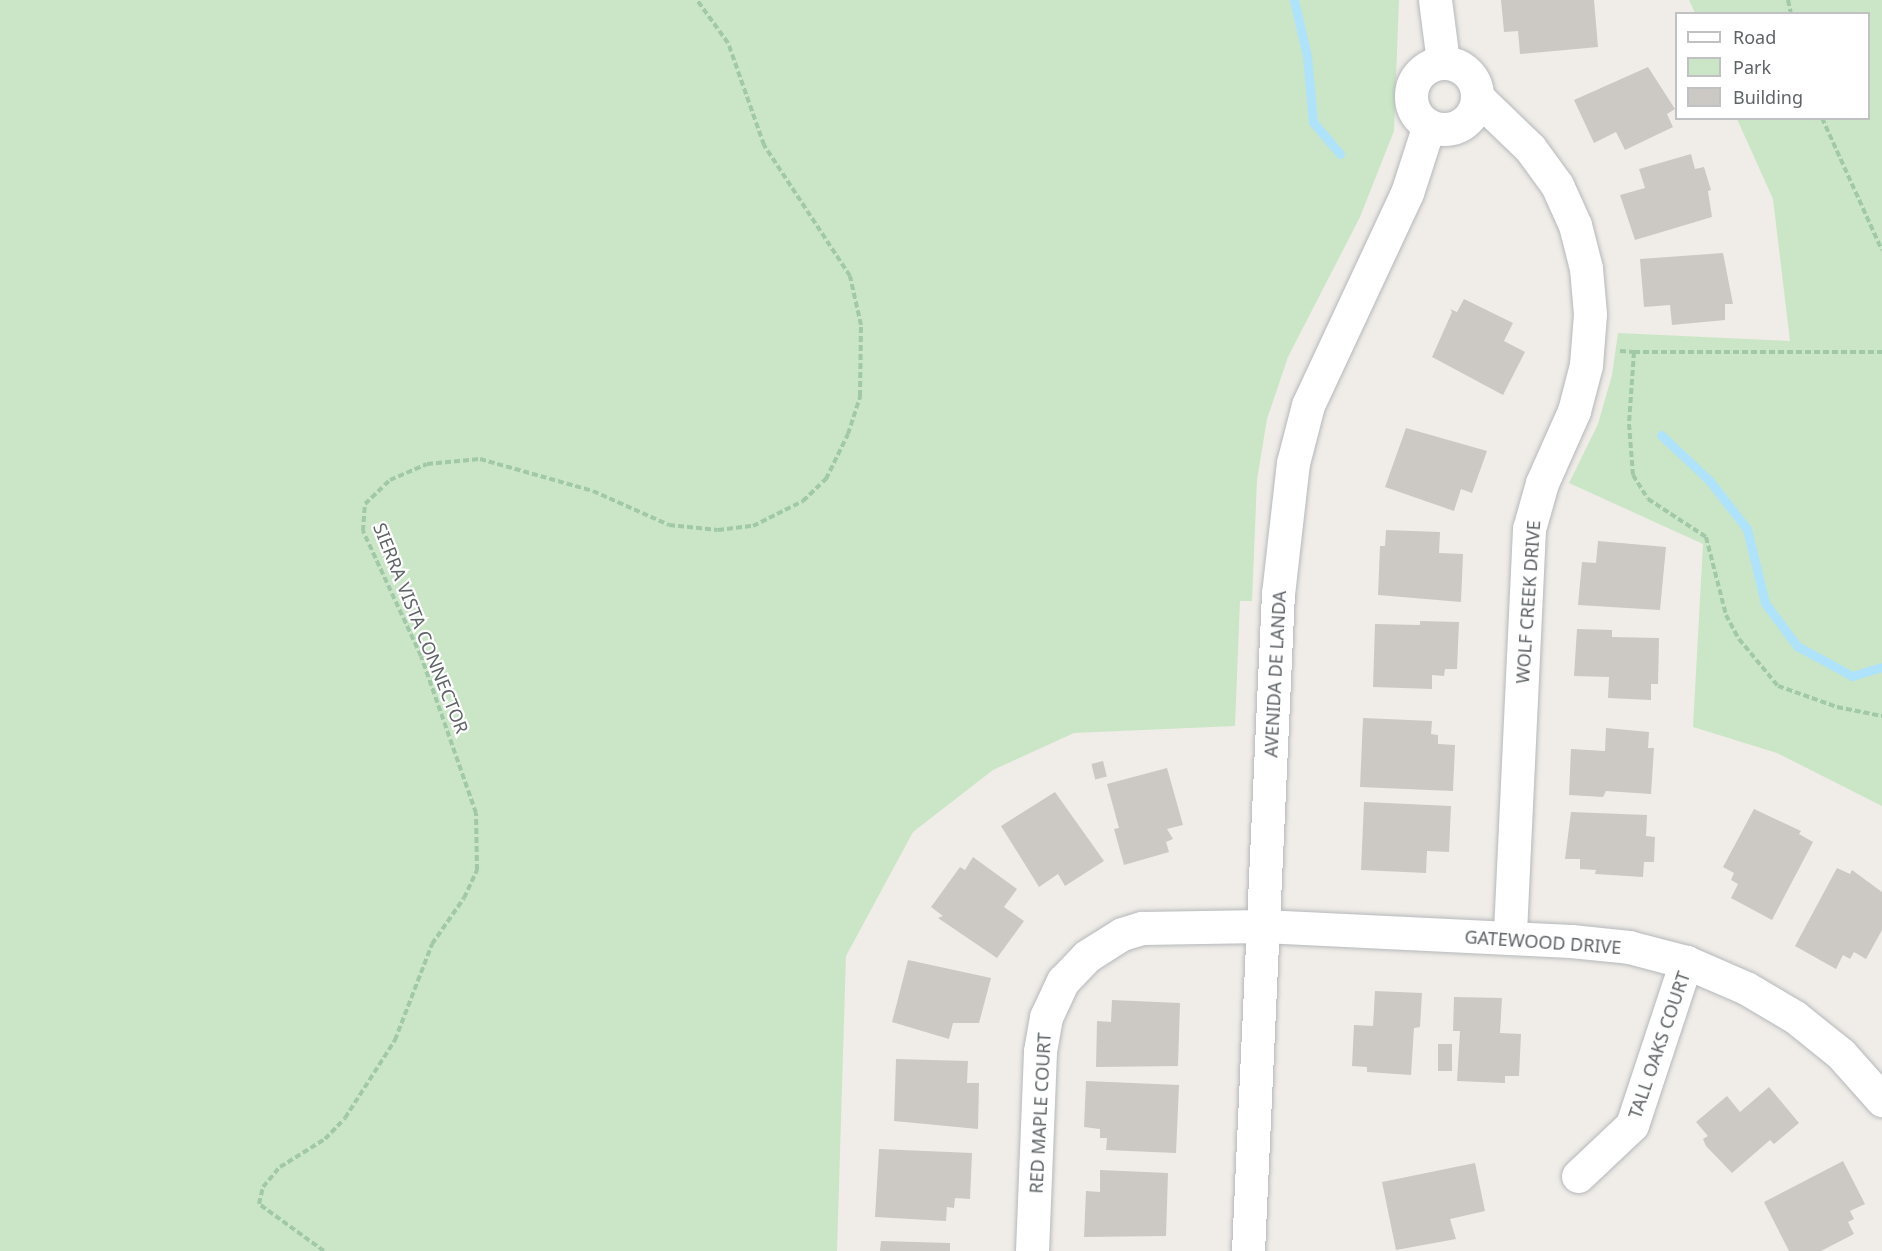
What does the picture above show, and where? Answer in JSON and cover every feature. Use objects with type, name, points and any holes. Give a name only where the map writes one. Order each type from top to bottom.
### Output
[{"type":"street","points":[[1435,0],[1443,62]]},
{"type":"street","points":[[1443,62],[1454,63],[1471,76],[1477,97],[1469,117],[1461,124],[1450,128],[1429,125],[1413,109],[1411,88],[1423,70],[1443,62]]},
{"type":"street","name":"WOLF CREEK DRIVE","points":[[1477,97],[1530,148],[1557,185],[1575,225],[1586,268],[1590,314],[1587,365],[1574,411],[1542,483],[1529,529],[1510,938]]},
{"type":"street","name":"AVENIDA DE LANDA","points":[[1248,1251],[1278,594],[1293,463],[1308,405],[1407,193],[1429,125]]},
{"type":"street","name":"GATEWOOD DRIVE","points":[[1263,926],[1510,938],[1629,948],[1686,962],[1746,988],[1795,1017],[1841,1054],[1882,1100]]},
{"type":"street","name":"RED MAPLE COURT","points":[[1032,1251],[1040,1051],[1046,1017],[1063,981],[1087,956],[1122,934],[1142,928],[1263,926]]},
{"type":"street","name":"TALL OAKS COURT","points":[[1578,1176],[1632,1125],[1686,962]]},
{"type":"path","name":"SIERRA VISTA CONNECTOR","points":[[324,1251],[259,1204],[263,1187],[280,1167],[325,1139],[345,1118],[395,1040],[432,944],[464,898],[477,870],[476,813],[422,656],[363,531],[365,504],[382,485],[408,472],[448,459],[480,459],[593,491],[669,525],[718,530],[753,526],[793,507],[826,479],[848,434],[860,396],[861,325],[850,276],[764,145],[728,43],[698,0]]},
{"type":"path","points":[[1823,120],[1882,250]]},
{"type":"path","points":[[1609,351],[1882,352]]},
{"type":"path","points":[[1634,352],[1629,424],[1633,475],[1648,499],[1706,537],[1726,615],[1739,639],[1778,686],[1837,707],[1882,716]]},
{"type":"green space","points":[[0,0],[1399,0],[1394,131],[1360,217],[1288,357],[1267,419],[1257,480],[1252,601],[1240,601],[1235,726],[1074,733],[993,770],[913,832],[846,956],[837,1251],[0,1251]]},
{"type":"green space","points":[[1689,0],[1882,0],[1882,806],[1777,753],[1693,727],[1703,544],[1569,483],[1598,424],[1612,375],[1618,333],[1790,341],[1773,199],[1737,120],[1870,120],[1870,12],[1695,12]]},
{"type":"building","points":[[1501,0],[1594,0],[1598,47],[1520,54],[1518,31],[1504,32]]},
{"type":"building","points":[[1648,67],[1675,109],[1667,114],[1673,127],[1625,150],[1616,132],[1594,143],[1574,100]]},
{"type":"building","points":[[1691,154],[1695,169],[1704,167],[1711,190],[1708,191],[1712,217],[1635,240],[1620,195],[1645,188],[1639,169]]},
{"type":"building","points":[[1723,253],[1733,304],[1725,304],[1725,320],[1672,325],[1670,305],[1644,307],[1640,259]]},
{"type":"building","points":[[1464,299],[1513,323],[1504,341],[1525,352],[1503,395],[1432,357],[1452,312],[1450,309],[1457,312]]},
{"type":"building","points":[[1406,428],[1487,451],[1472,493],[1461,489],[1454,511],[1385,487]]},
{"type":"building","points":[[1386,530],[1440,532],[1439,553],[1463,554],[1461,602],[1378,595],[1380,546],[1385,546]]},
{"type":"building","points":[[1598,541],[1666,547],[1660,610],[1578,605],[1582,562],[1596,563]]},
{"type":"building","points":[[1420,621],[1459,622],[1457,669],[1445,669],[1444,676],[1432,675],[1432,689],[1373,687],[1375,624],[1420,625]]},
{"type":"building","points":[[1577,629],[1612,630],[1612,637],[1659,638],[1658,684],[1651,684],[1651,700],[1608,698],[1609,677],[1574,676]]},
{"type":"building","points":[[1363,718],[1432,721],[1431,734],[1438,735],[1438,744],[1455,745],[1453,791],[1360,787]]},
{"type":"building","points":[[1606,728],[1649,732],[1648,748],[1654,748],[1651,794],[1606,791],[1603,797],[1569,795],[1571,749],[1605,751]]},
{"type":"building","points":[[1103,761],[1107,777],[1095,779],[1091,764]]},
{"type":"building","points":[[1167,768],[1183,825],[1167,829],[1173,839],[1166,842],[1169,852],[1124,865],[1114,829],[1119,828],[1107,784]]},
{"type":"building","points":[[1055,792],[1104,861],[1065,886],[1058,874],[1039,887],[1001,826]]},
{"type":"building","points":[[1364,802],[1451,806],[1449,852],[1427,851],[1426,873],[1361,870]]},
{"type":"building","points":[[1754,809],[1801,831],[1799,834],[1813,842],[1772,920],[1731,898],[1738,884],[1731,880],[1734,873],[1723,867]]},
{"type":"building","points":[[1571,812],[1647,815],[1646,836],[1655,837],[1654,862],[1644,862],[1643,877],[1595,874],[1596,870],[1580,869],[1580,859],[1565,859]]},
{"type":"building","points":[[973,857],[1017,889],[1004,907],[1024,921],[997,958],[938,918],[943,916],[931,907],[960,867],[965,870]]},
{"type":"building","points":[[1837,868],[1850,874],[1852,870],[1882,892],[1882,930],[1866,959],[1854,952],[1850,959],[1843,955],[1836,969],[1795,946]]},
{"type":"building","points":[[908,960],[991,978],[979,1023],[953,1023],[949,1039],[892,1022]]},
{"type":"building","points":[[1375,991],[1422,993],[1420,1027],[1414,1028],[1411,1075],[1367,1072],[1367,1067],[1352,1066],[1354,1025],[1373,1026]]},
{"type":"building","points":[[1454,997],[1502,998],[1500,1033],[1521,1034],[1519,1076],[1505,1076],[1505,1083],[1457,1081],[1460,1031],[1453,1031]]},
{"type":"building","points":[[1112,1000],[1180,1003],[1178,1066],[1096,1067],[1097,1021],[1111,1022]]},
{"type":"building","points":[[1438,1044],[1452,1044],[1452,1071],[1438,1071]]},
{"type":"building","points":[[896,1059],[968,1061],[967,1083],[979,1083],[978,1129],[894,1121]]},
{"type":"building","points":[[1086,1081],[1179,1085],[1176,1153],[1106,1150],[1107,1138],[1100,1138],[1100,1129],[1084,1127]]},
{"type":"building","points":[[1769,1087],[1799,1123],[1774,1144],[1770,1140],[1732,1173],[1706,1146],[1703,1139],[1708,1136],[1696,1122],[1727,1096],[1740,1112]]},
{"type":"building","points":[[879,1149],[972,1153],[970,1199],[955,1198],[954,1208],[947,1207],[946,1221],[875,1217]]},
{"type":"building","points":[[1843,1161],[1865,1204],[1850,1211],[1854,1219],[1848,1222],[1854,1234],[1821,1251],[1789,1251],[1764,1202]]},
{"type":"building","points":[[1475,1163],[1485,1211],[1450,1219],[1456,1239],[1396,1250],[1382,1182]]},
{"type":"building","points":[[1100,1170],[1168,1173],[1166,1236],[1084,1237],[1086,1191],[1100,1192]]},
{"type":"building","points":[[881,1241],[950,1243],[950,1251],[880,1251]]},
{"type":"waterway","points":[[1294,0],[1307,56],[1313,122],[1340,154]]},
{"type":"waterway","points":[[1661,435],[1709,480],[1747,529],[1765,603],[1797,646],[1852,676],[1882,667]]}]
